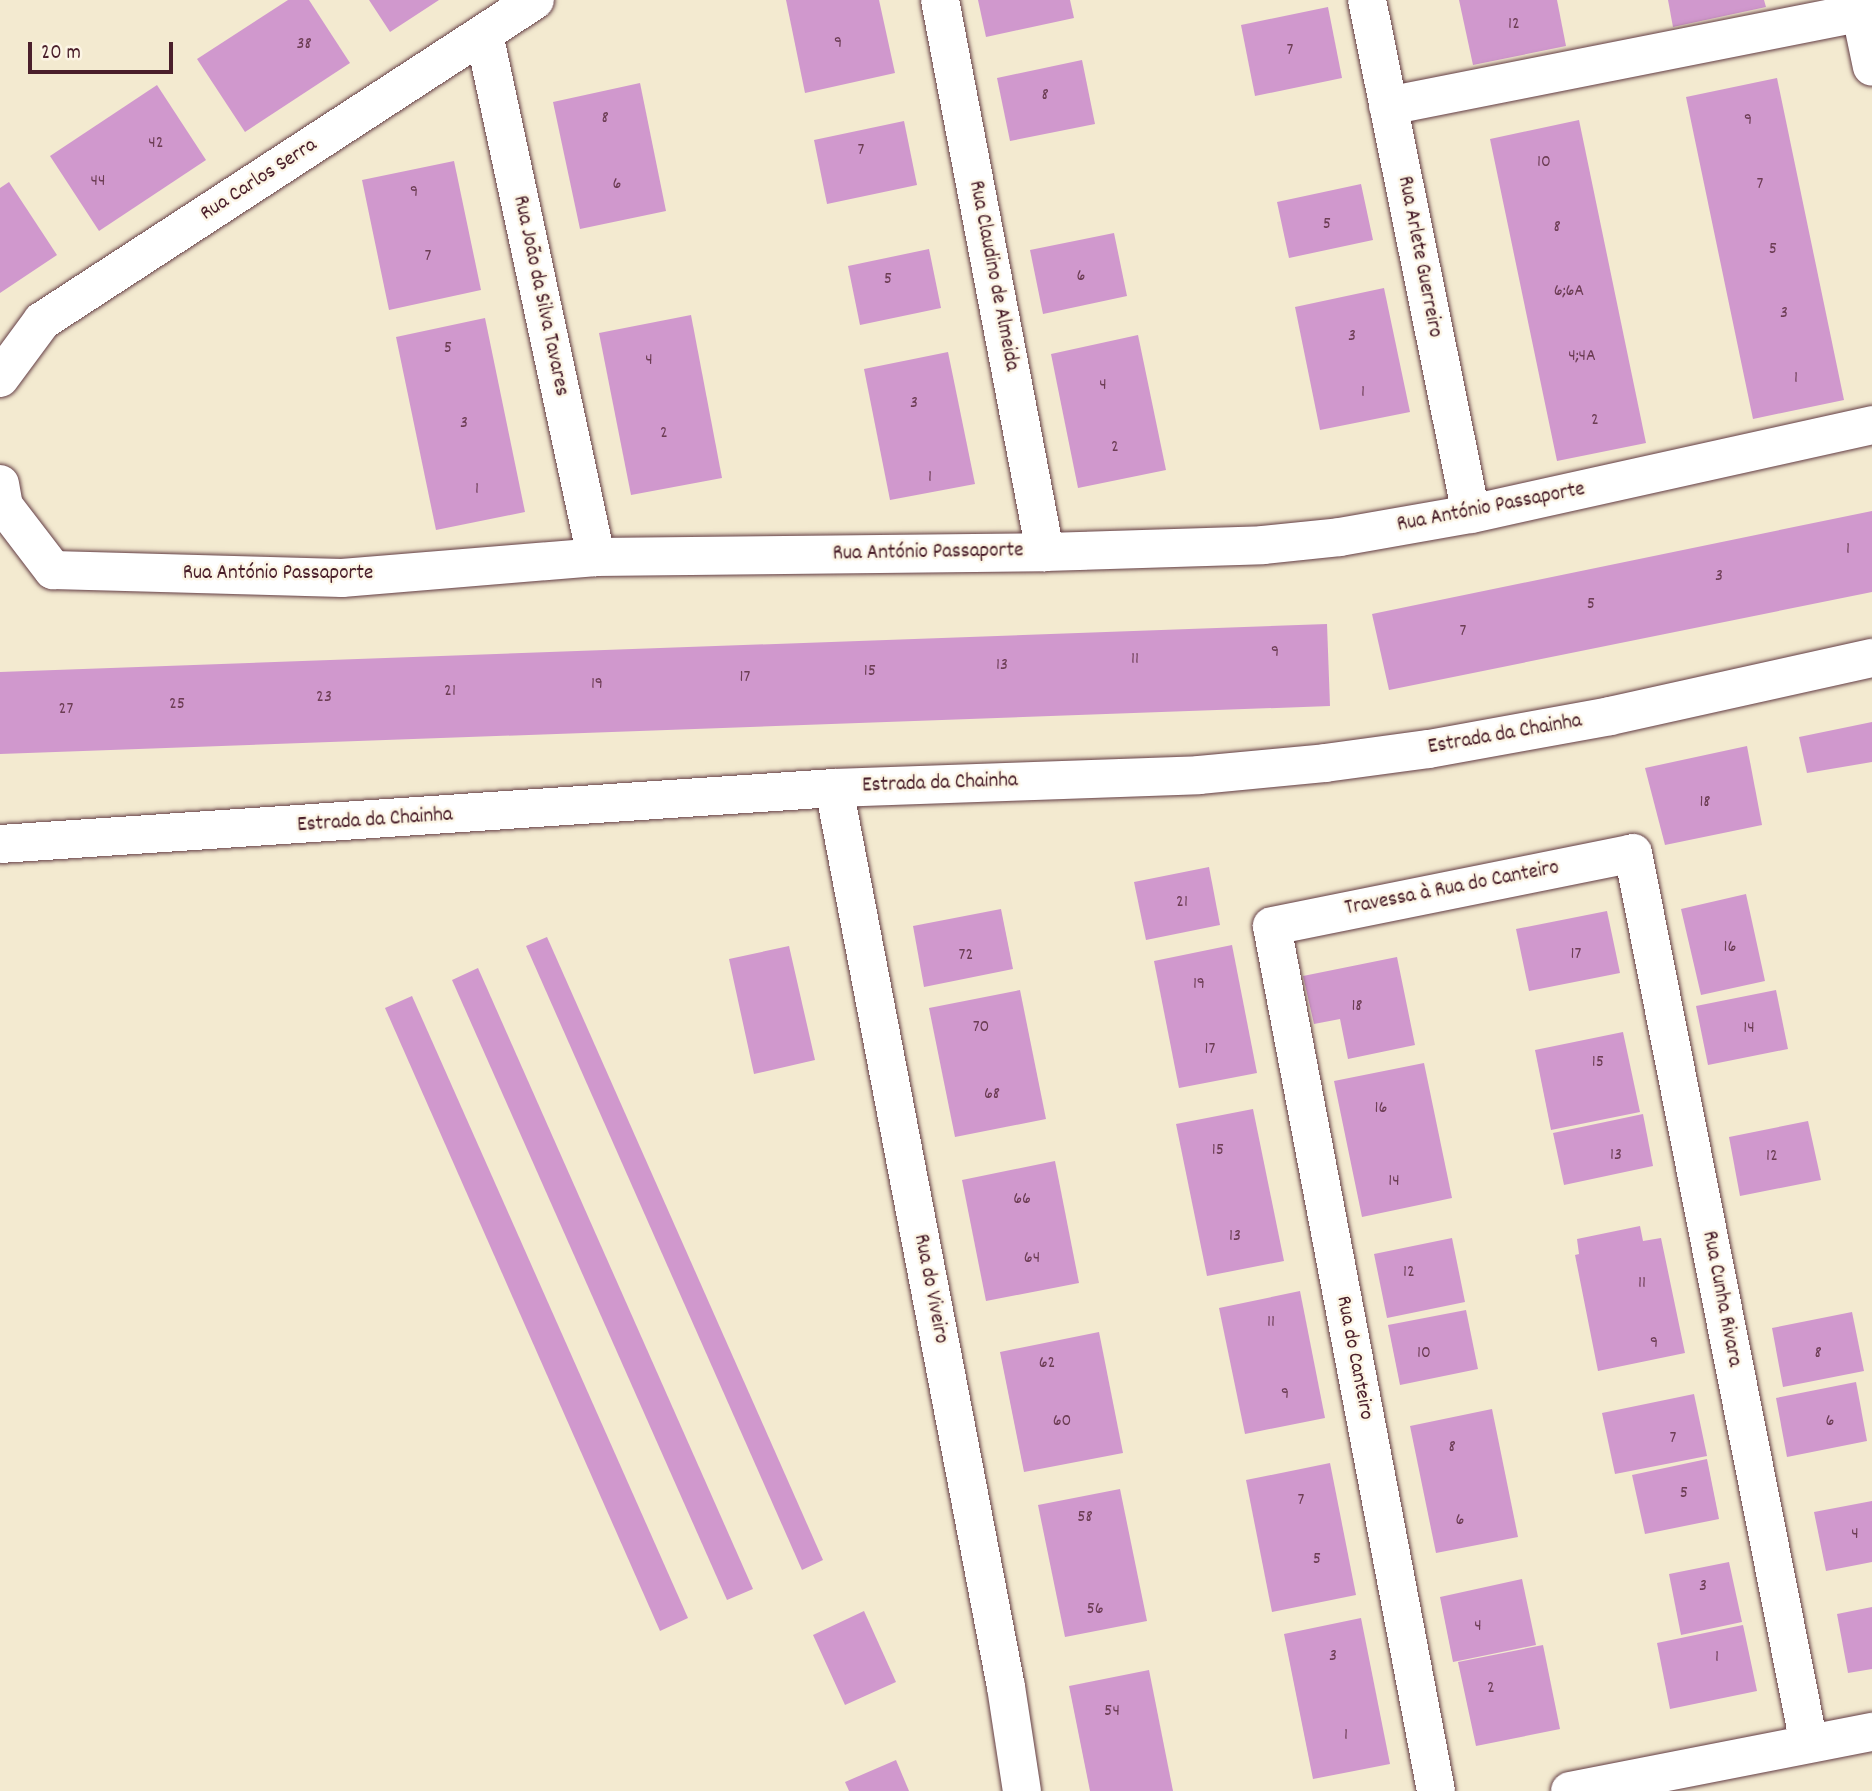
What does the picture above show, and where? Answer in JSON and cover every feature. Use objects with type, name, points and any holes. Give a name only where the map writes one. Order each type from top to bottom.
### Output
[{"type":"street","name":"Rua Carlos Serra","points":[[0,378],[42,321],[536,0]]},
{"type":"street","name":"Rua Claudino de Almeida","points":[[940,0],[1045,552]]},
{"type":"street","name":"Rua Arlete Guerreiro","points":[[1367,0],[1471,514]]},
{"type":"street","points":[[1388,106],[1863,8],[1872,67]]},
{"type":"street","name":"Rua João da Silva Tavares","points":[[484,34],[596,557]]},
{"type":"street","name":"Rua António Passaporte","points":[[2,495],[53,570],[342,578],[596,557],[1045,552],[1263,545],[1340,537],[1471,514],[1872,425]]},
{"type":"street","name":"Estrada da Chainha","points":[[0,844],[281,828],[834,788],[1199,775],[1325,763],[1429,749],[1610,716],[1872,658]]},
{"type":"street","name":"Rua do Viveiro","points":[[834,788],[1001,1660],[1022,1791]]},
{"type":"street","name":"Travessa à Rua do Canteiro","points":[[1272,926],[1633,853]]},
{"type":"street","name":"Rua Cunha Rivara","points":[[1633,853],[1809,1744]]},
{"type":"street","name":"Rua do Canteiro","points":[[1272,926],[1436,1791]]},
{"type":"street","points":[[1570,1791],[1872,1732]]},
{"type":"building","points":[[288,0],[309,0],[350,63],[245,132],[197,59]]},
{"type":"building","points":[[369,0],[439,0],[390,32]]},
{"type":"building","points":[[786,0],[879,0],[895,73],[805,93]]},
{"type":"building","points":[[978,0],[1070,0],[1074,18],[986,37]]},
{"type":"building","points":[[1459,0],[1557,0],[1566,46],[1473,65]]},
{"type":"building","points":[[1668,0],[1764,0],[1766,7],[1673,27]]},
{"type":"building","points":[[1328,7],[1342,78],[1255,96],[1241,25]]},
{"type":"building","points":[[1082,60],[1095,124],[1010,141],[997,78]]},
{"type":"building","points":[[1777,78],[1844,400],[1753,419],[1686,97]]},
{"type":"building","points":[[640,83],[666,211],[580,229],[553,102]]},
{"type":"building","points":[[157,85],[206,160],[99,231],[50,156]]},
{"type":"building","points":[[1579,120],[1646,443],[1557,461],[1490,139]]},
{"type":"building","points":[[904,121],[917,185],[827,204],[814,140]]},
{"type":"building","points":[[454,161],[481,290],[389,310],[362,180]]},
{"type":"building","points":[[9,182],[57,255],[0,293],[0,188]]},
{"type":"building","points":[[1361,184],[1373,240],[1289,258],[1277,202]]},
{"type":"building","points":[[1114,233],[1127,296],[1043,314],[1030,250]]},
{"type":"building","points":[[929,249],[941,308],[860,325],[848,266]]},
{"type":"building","points":[[1384,288],[1410,412],[1320,430],[1295,307]]},
{"type":"building","points":[[691,315],[722,478],[631,495],[599,333]]},
{"type":"building","points":[[485,318],[525,512],[436,530],[396,337]]},
{"type":"building","points":[[1138,335],[1166,470],[1078,488],[1051,354]]},
{"type":"building","points":[[948,352],[975,484],[890,500],[864,369]]},
{"type":"building","points":[[1872,511],[1872,592],[1389,690],[1372,614]]},
{"type":"building","points":[[1327,624],[1330,706],[0,754],[0,672]]},
{"type":"building","points":[[1872,722],[1872,762],[1807,773],[1799,737]]},
{"type":"building","points":[[1747,746],[1762,825],[1665,845],[1645,768]]},
{"type":"building","points":[[1209,867],[1220,925],[1146,940],[1134,882]]},
{"type":"building","points":[[1746,894],[1765,981],[1701,995],[1681,909]]},
{"type":"building","points":[[1001,909],[1013,969],[924,987],[913,926]]},
{"type":"building","points":[[1607,911],[1620,973],[1529,991],[1516,929]]},
{"type":"building","points":[[547,937],[823,1560],[802,1570],[526,946]]},
{"type":"building","points":[[1232,945],[1257,1073],[1179,1088],[1154,961]]},
{"type":"building","points":[[789,946],[815,1060],[754,1074],[729,959]]},
{"type":"building","points":[[1397,957],[1415,1045],[1348,1059],[1340,1019],[1314,1024],[1303,976]]},
{"type":"building","points":[[478,968],[753,1589],[727,1600],[452,980]]},
{"type":"building","points":[[1020,990],[1046,1119],[955,1137],[929,1008]]},
{"type":"building","points":[[1776,990],[1788,1049],[1708,1065],[1696,1006]]},
{"type":"building","points":[[412,996],[688,1618],[660,1631],[385,1008]]},
{"type":"building","points":[[1623,1032],[1640,1112],[1551,1130],[1535,1050]]},
{"type":"building","points":[[1424,1063],[1452,1198],[1362,1217],[1334,1081]]},
{"type":"building","points":[[1253,1109],[1284,1261],[1207,1276],[1176,1124]]},
{"type":"building","points":[[1643,1114],[1653,1166],[1564,1185],[1553,1133]]},
{"type":"building","points":[[1808,1121],[1821,1180],[1740,1196],[1729,1137]]},
{"type":"building","points":[[1055,1161],[1079,1283],[986,1301],[962,1180]]},
{"type":"building","points":[[1640,1226],[1643,1241],[1661,1238],[1685,1353],[1598,1371],[1575,1255],[1579,1254],[1577,1239]]},
{"type":"building","points":[[1452,1238],[1465,1302],[1387,1318],[1374,1254]]},
{"type":"building","points":[[1300,1291],[1325,1418],[1245,1434],[1219,1308]]},
{"type":"building","points":[[1466,1310],[1478,1369],[1400,1385],[1388,1325]]},
{"type":"building","points":[[1852,1312],[1864,1371],[1783,1387],[1772,1328]]},
{"type":"building","points":[[1099,1332],[1123,1453],[1024,1472],[1000,1352]]},
{"type":"building","points":[[1856,1382],[1867,1441],[1787,1457],[1776,1398]]},
{"type":"building","points":[[1694,1394],[1707,1456],[1615,1474],[1602,1413]]},
{"type":"building","points":[[1492,1409],[1518,1537],[1436,1553],[1410,1426]]},
{"type":"building","points":[[1707,1459],[1719,1519],[1645,1534],[1632,1475]]},
{"type":"building","points":[[1330,1463],[1356,1595],[1272,1612],[1246,1480]]},
{"type":"building","points":[[1120,1489],[1147,1621],[1065,1637],[1038,1505]]},
{"type":"building","points":[[1872,1501],[1872,1562],[1826,1571],[1814,1512]]},
{"type":"building","points":[[1729,1562],[1742,1622],[1681,1635],[1669,1574]]},
{"type":"building","points":[[1522,1579],[1536,1645],[1453,1662],[1440,1597]]},
{"type":"building","points":[[1872,1607],[1872,1669],[1848,1673],[1837,1614]]},
{"type":"building","points":[[864,1611],[896,1682],[845,1705],[813,1635]]},
{"type":"building","points":[[1361,1618],[1390,1764],[1313,1779],[1284,1634]]},
{"type":"building","points":[[1743,1625],[1757,1691],[1670,1709],[1657,1643]]},
{"type":"building","points":[[1543,1645],[1560,1729],[1476,1746],[1458,1662]]},
{"type":"building","points":[[1149,1670],[1173,1791],[1090,1791],[1069,1686]]},
{"type":"building","points":[[896,1760],[909,1791],[849,1791],[845,1782]]}]
